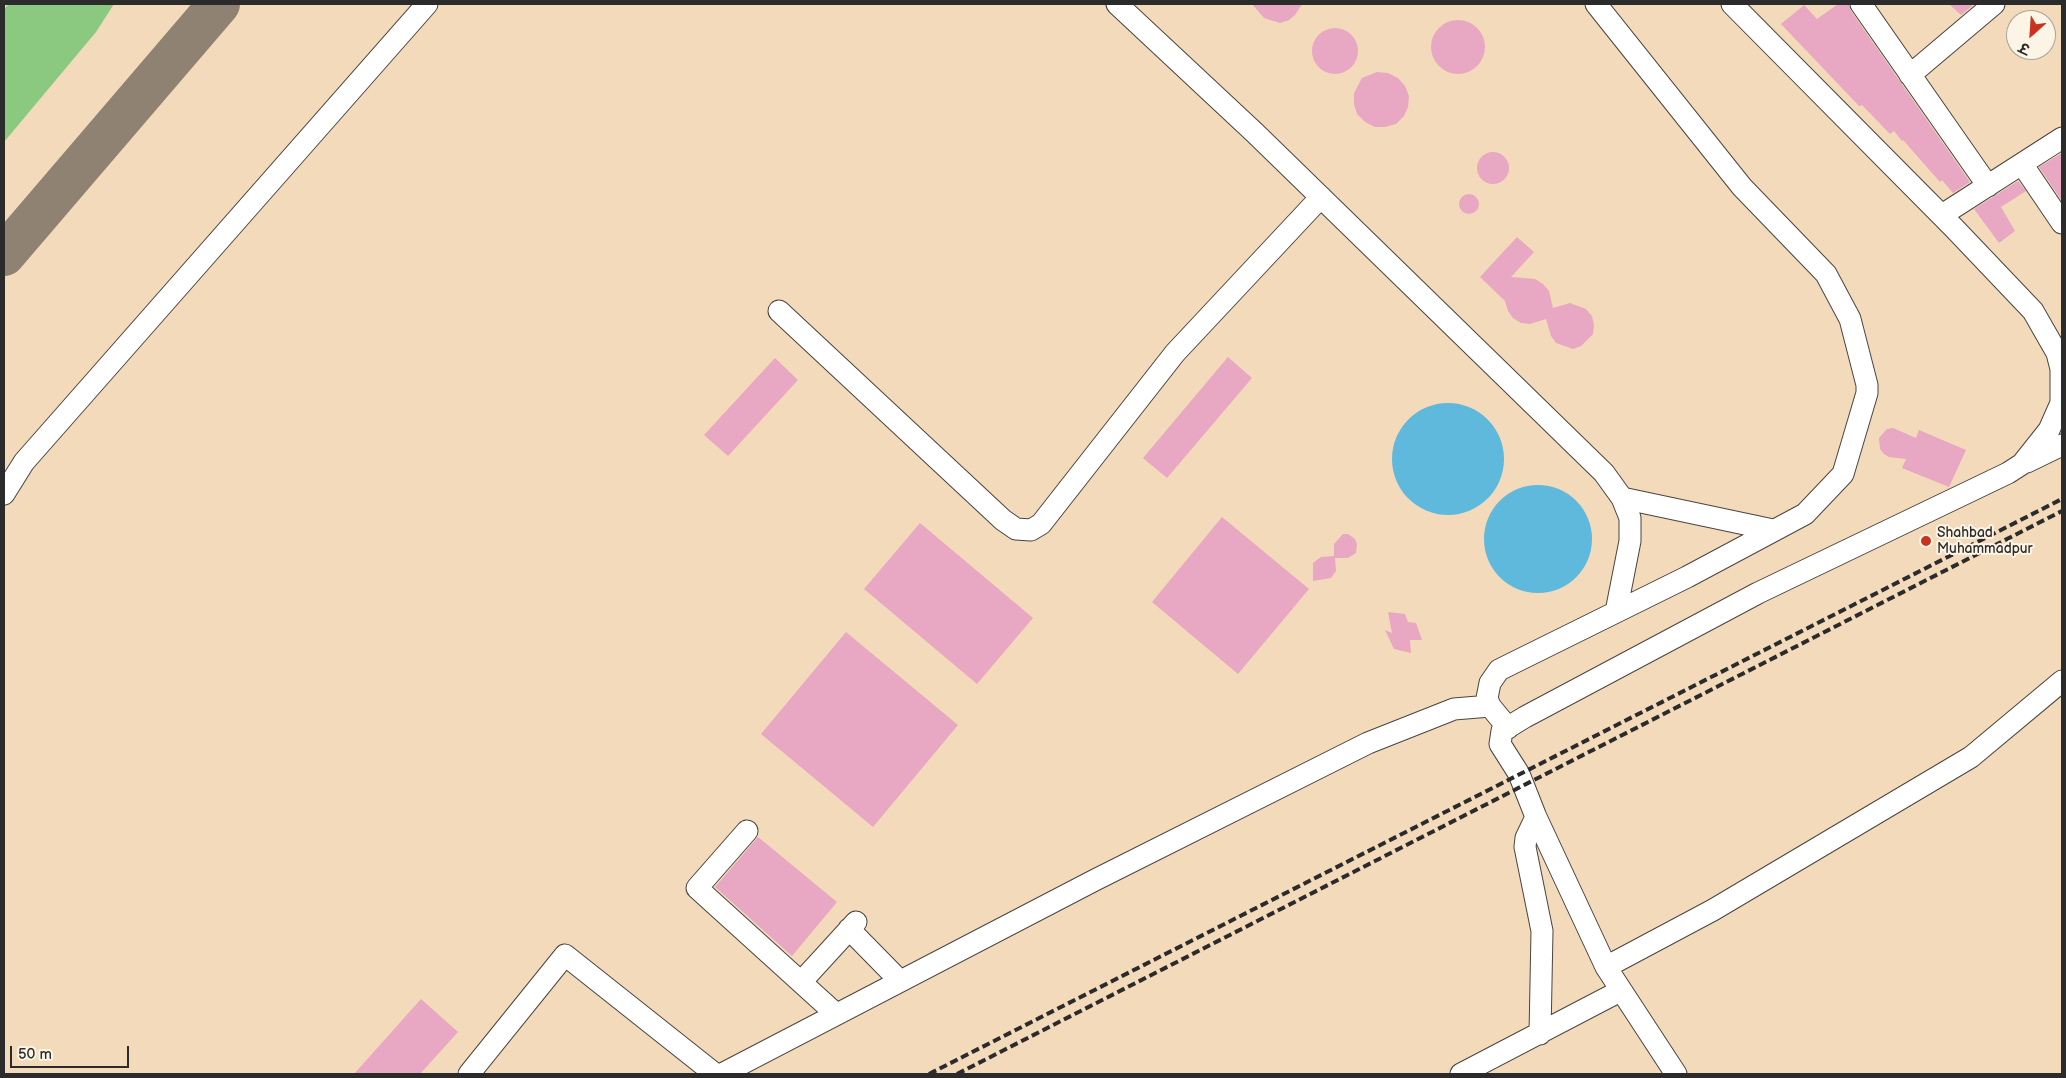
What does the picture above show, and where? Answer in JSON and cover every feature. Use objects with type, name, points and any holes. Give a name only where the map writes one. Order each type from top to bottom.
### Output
[{"type":"street","points":[[4,494],[24,462],[427,4]]},
{"type":"street","points":[[1117,4],[1321,197],[1596,465],[1629,509],[1631,529],[1616,612]]},
{"type":"street","points":[[1508,728],[1490,706],[1487,698],[1493,676],[1499,670],[1798,518],[1812,508],[1838,481],[1848,465],[1866,402],[1867,385],[1850,319],[1822,268],[1742,187],[1596,4]]},
{"type":"street","points":[[1732,4],[1942,215],[2032,311],[2057,353],[2061,369],[2061,403],[2049,430],[2022,464]]},
{"type":"street","points":[[1861,4],[1988,186]]},
{"type":"street","points":[[1910,75],[1994,4]]},
{"type":"street","points":[[1942,215],[2062,138]]},
{"type":"street","points":[[2022,164],[2062,223]]},
{"type":"street","points":[[779,311],[1003,520],[1016,529],[1032,530],[1041,524],[1175,353],[1321,197]]},
{"type":"street","points":[[1676,1074],[1606,967],[1536,817],[1519,774],[1500,744],[1502,731],[1758,593],[2062,445]]},
{"type":"street","points":[[1622,498],[1772,530]]},
{"type":"street","points":[[1606,967],[1713,910],[1971,757],[2062,681]]},
{"type":"street","points":[[722,1074],[900,981],[1368,743],[1454,709],[1490,706]]},
{"type":"street","points":[[1536,817],[1526,838],[1525,847],[1542,931],[1540,1034]]},
{"type":"street","points":[[747,831],[697,888],[802,981],[836,1014]]},
{"type":"street","points":[[802,981],[852,925],[900,981]]},
{"type":"street","points":[[470,1074],[565,955],[715,1074]]},
{"type":"street","points":[[1461,1074],[1620,991]]},
{"type":"green space","points":[[9,4],[114,4],[96,32],[4,142],[4,9]]},
{"type":"water","points":[[1448,403],[1459,404],[1469,408],[1487,420],[1499,438],[1503,448],[1503,470],[1499,480],[1487,498],[1469,510],[1459,514],[1448,515],[1437,514],[1427,510],[1409,498],[1397,480],[1393,470],[1392,459],[1393,448],[1397,438],[1409,420],[1427,408],[1437,404]]},
{"type":"water","points":[[1538,485],[1559,489],[1576,501],[1588,518],[1592,539],[1588,560],[1576,577],[1559,589],[1538,593],[1517,589],[1500,577],[1488,560],[1484,539],[1488,518],[1500,501],[1517,489]]},
{"type":"building","points":[[1252,4],[1302,4],[1295,15],[1289,20],[1280,23],[1264,18]]},
{"type":"building","points":[[1838,4],[1849,4],[1851,11],[1970,182],[1953,193],[1942,180],[1940,182],[1894,131],[1890,134],[1862,105],[1859,106],[1781,24],[1804,5],[1817,19]]},
{"type":"building","points":[[1949,4],[1971,4],[1972,6],[1961,15]]},
{"type":"building","points":[[1453,20],[1463,20],[1473,24],[1481,32],[1485,47],[1481,62],[1473,70],[1463,74],[1453,74],[1443,70],[1435,62],[1431,52],[1431,42],[1435,32],[1443,24]]},
{"type":"building","points":[[1330,28],[1340,28],[1354,38],[1358,51],[1354,64],[1348,70],[1340,74],[1330,74],[1316,64],[1312,56],[1312,46],[1322,32]]},
{"type":"building","points":[[1377,72],[1388,73],[1398,78],[1405,86],[1409,96],[1408,107],[1404,116],[1396,124],[1385,127],[1375,127],[1365,122],[1357,114],[1354,104],[1354,93],[1362,78]]},
{"type":"building","points":[[1493,152],[1499,153],[1504,157],[1508,162],[1508,174],[1504,179],[1499,183],[1493,184],[1487,183],[1482,179],[1478,174],[1477,168],[1478,162],[1482,157],[1487,153]]},
{"type":"building","points":[[2062,153],[2062,201],[2039,167]]},
{"type":"building","points":[[2018,181],[2026,191],[2001,207],[2015,231],[1999,243],[1974,209]]},
{"type":"building","points":[[1469,194],[1476,197],[1479,204],[1476,211],[1469,214],[1462,211],[1459,204],[1462,197]]},
{"type":"building","points":[[1517,237],[1534,252],[1511,277],[1535,279],[1543,284],[1549,291],[1553,308],[1570,303],[1586,309],[1592,316],[1593,334],[1581,346],[1573,349],[1556,343],[1551,336],[1546,319],[1530,324],[1521,323],[1513,318],[1508,311],[1505,301],[1480,277]]},
{"type":"building","points":[[1228,357],[1252,378],[1167,478],[1143,458]]},
{"type":"building","points":[[775,358],[798,380],[728,456],[704,435]]},
{"type":"building","points":[[1893,428],[1916,438],[1919,430],[1966,450],[1949,487],[1902,468],[1906,459],[1889,457],[1884,454],[1880,449],[1879,438],[1887,429]]},
{"type":"building","points":[[1222,517],[1309,589],[1238,674],[1152,602]]},
{"type":"building","points":[[920,523],[1033,618],[977,684],[864,589]]},
{"type":"building","points":[[1343,534],[1348,534],[1355,539],[1357,544],[1356,553],[1348,558],[1335,558],[1336,571],[1331,578],[1313,581],[1313,563],[1321,557],[1334,556],[1334,544]]},
{"type":"building","points":[[1388,612],[1405,614],[1408,622],[1416,623],[1422,640],[1410,640],[1411,653],[1394,649],[1385,630],[1392,633]]},
{"type":"building","points":[[846,632],[958,725],[873,827],[761,734]]},
{"type":"building","points":[[758,837],[837,902],[792,956],[715,887]]},
{"type":"building","points":[[421,999],[458,1032],[420,1074],[354,1074]]},
{"type":"taxiway","points":[[4,255],[219,4]]},
{"type":"railway","points":[[929,1074],[2062,499]]},
{"type":"railway","points":[[957,1074],[2062,511]]},
{"type":"place","name":"Shahbad Muhammadpur","points":[[1926,541]]}]
